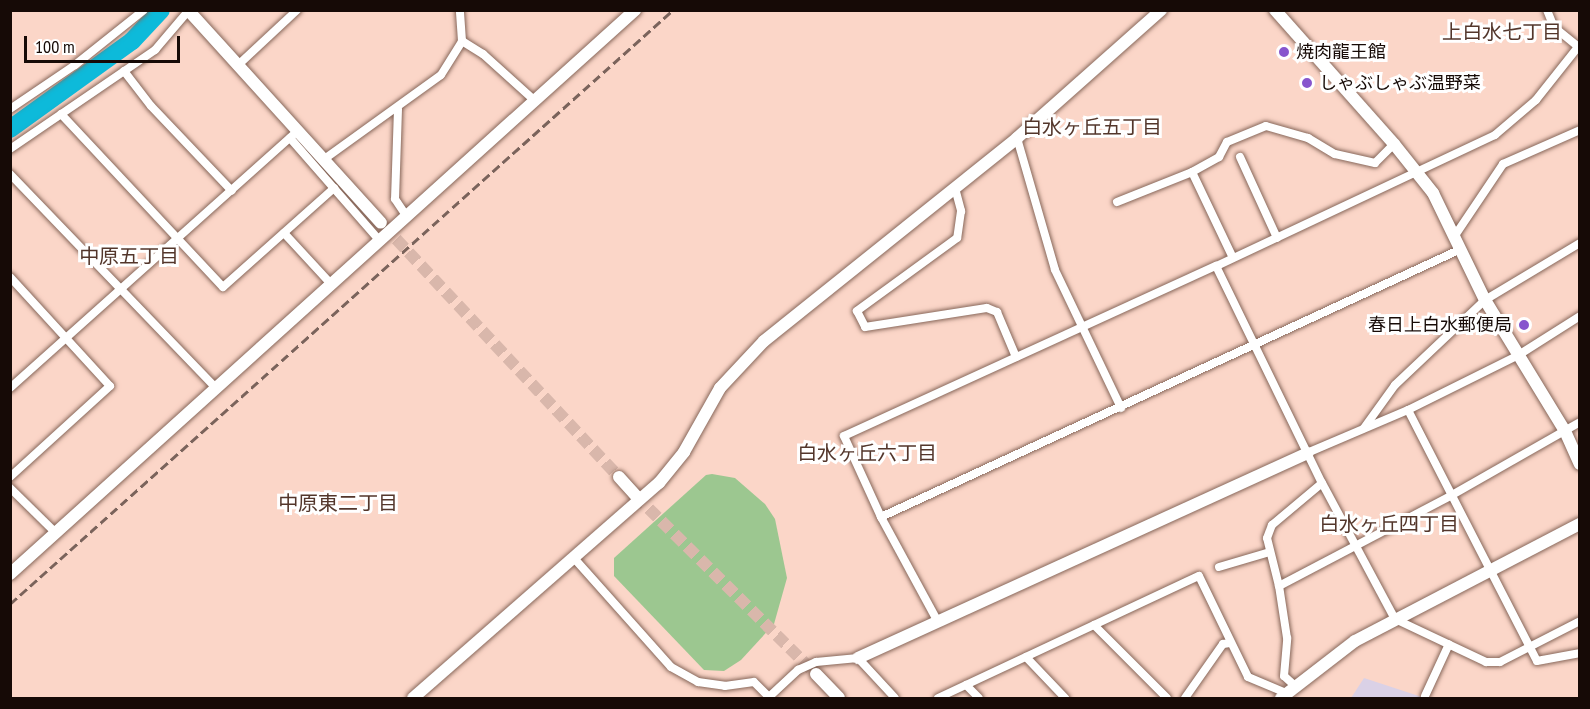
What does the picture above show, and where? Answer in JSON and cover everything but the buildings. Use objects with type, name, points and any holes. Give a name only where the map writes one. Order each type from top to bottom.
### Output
[{"type":"street","points":[[10,109],[75,65],[144,10]]},
{"type":"street","points":[[237,66],[297,10]]},
{"type":"street","points":[[323,160],[398,109],[441,75],[462,41],[460,10]]},
{"type":"street","points":[[10,574],[635,10]]},
{"type":"street","points":[[413,699],[659,483],[684,452],[720,388],[738,366],[1017,138],[1161,10]]},
{"type":"street","points":[[1275,10],[1417,171],[1461,249],[1485,300],[1517,356],[1565,431],[1580,464]]},
{"type":"street","points":[[938,622],[881,518],[844,436],[1277,238],[1495,135],[1536,100],[1579,47],[1554,27],[1546,10]]},
{"type":"street","points":[[10,149],[155,50],[188,11],[237,66],[334,188],[380,241]]},
{"type":"street","points":[[462,41],[483,54],[534,100]]},
{"type":"street","points":[[124,71],[151,106],[232,191]]},
{"type":"street","points":[[398,109],[395,198],[407,217]]},
{"type":"street","points":[[61,114],[223,287],[334,188]]},
{"type":"street","points":[[1117,202],[1192,172],[1219,157],[1227,142],[1266,126],[1308,138],[1335,154],[1375,163],[1394,144]]},
{"type":"street","points":[[1454,237],[1503,164],[1580,130]]},
{"type":"street","points":[[294,135],[323,160],[381,223]]},
{"type":"street","points":[[10,388],[294,135]]},
{"type":"street","points":[[1017,138],[1055,270],[1080,329],[1121,408]]},
{"type":"street","points":[[1240,157],[1277,238]]},
{"type":"street","points":[[1192,172],[1233,258]]},
{"type":"street","points":[[10,174],[120,291],[216,388]]},
{"type":"street","points":[[955,188],[961,211],[957,238],[857,311],[864,327],[987,308],[997,312],[1016,357]]},
{"type":"street","points":[[284,233],[331,284]]},
{"type":"street","points":[[1363,430],[1395,385],[1485,300],[1580,243]]},
{"type":"street","points":[[881,518],[1255,347],[1461,249]]},
{"type":"street","points":[[1216,266],[1322,483],[1395,619],[1486,662],[1500,662],[1580,621]]},
{"type":"street","points":[[10,277],[110,386],[10,477]]},
{"type":"street","points":[[573,557],[671,667],[698,681],[725,686],[754,682],[769,698],[798,670],[816,662],[858,658],[1307,453],[1408,410],[1517,356],[1580,316]]},
{"type":"street","points":[[1408,410],[1537,661],[1580,652]]},
{"type":"street","points":[[1279,586],[1452,495],[1580,422]]},
{"type":"street","points":[[619,477],[636,496]]},
{"type":"street","points":[[1287,692],[1284,676],[1287,638],[1279,586],[1267,538],[1272,525],[1322,483]]},
{"type":"street","points":[[10,488],[56,533]]},
{"type":"street","points":[[1287,692],[1335,654],[1395,619],[1580,524]]},
{"type":"street","points":[[1219,567],[1270,552]]},
{"type":"street","points":[[938,699],[1199,576],[1248,677],[1287,692]]},
{"type":"street","points":[[1094,625],[1167,699]]},
{"type":"street","points":[[1185,699],[1223,644],[1230,643]]},
{"type":"street","points":[[1425,696],[1449,644]]},
{"type":"street","points":[[1026,657],[1065,699]]},
{"type":"street","points":[[858,658],[895,699]]},
{"type":"street","points":[[816,674],[839,699]]},
{"type":"street","points":[[966,685],[979,699]]},
{"type":"shaded area","points":[[1364,678],[1425,698],[1351,698]]},
{"type":"green space","points":[[706,475],[735,478],[765,504],[775,519],[787,578],[774,624],[741,660],[724,671],[704,670],[614,576],[614,558]]},
{"type":"waterway","points":[[10,129],[132,41],[161,10]]},
{"type":"tunnel","points":[[384,226],[619,477]]},
{"type":"tunnel","points":[[636,496],[815,673]]},
{"type":"railway","points":[[10,604],[673,10]]},
{"type":"place","name":"焼肉龍王館","points":[[1284,52]]},
{"type":"place","name":"しゃぶしゃぶ温野菜","points":[[1307,83]]},
{"type":"place","name":"春日上白水郵便局","points":[[1524,325]]},
{"type":"district","name":"上白水七丁目","points":[[1502,32]]},
{"type":"district","name":"白水ヶ丘五丁目","points":[[1092,127]]},
{"type":"district","name":"中原五丁目","points":[[129,256]]},
{"type":"district","name":"白水ヶ丘六丁目","points":[[867,453]]},
{"type":"district","name":"中原東二丁目","points":[[338,503]]},
{"type":"district","name":"白水ヶ丘四丁目","points":[[1389,524]]}]
